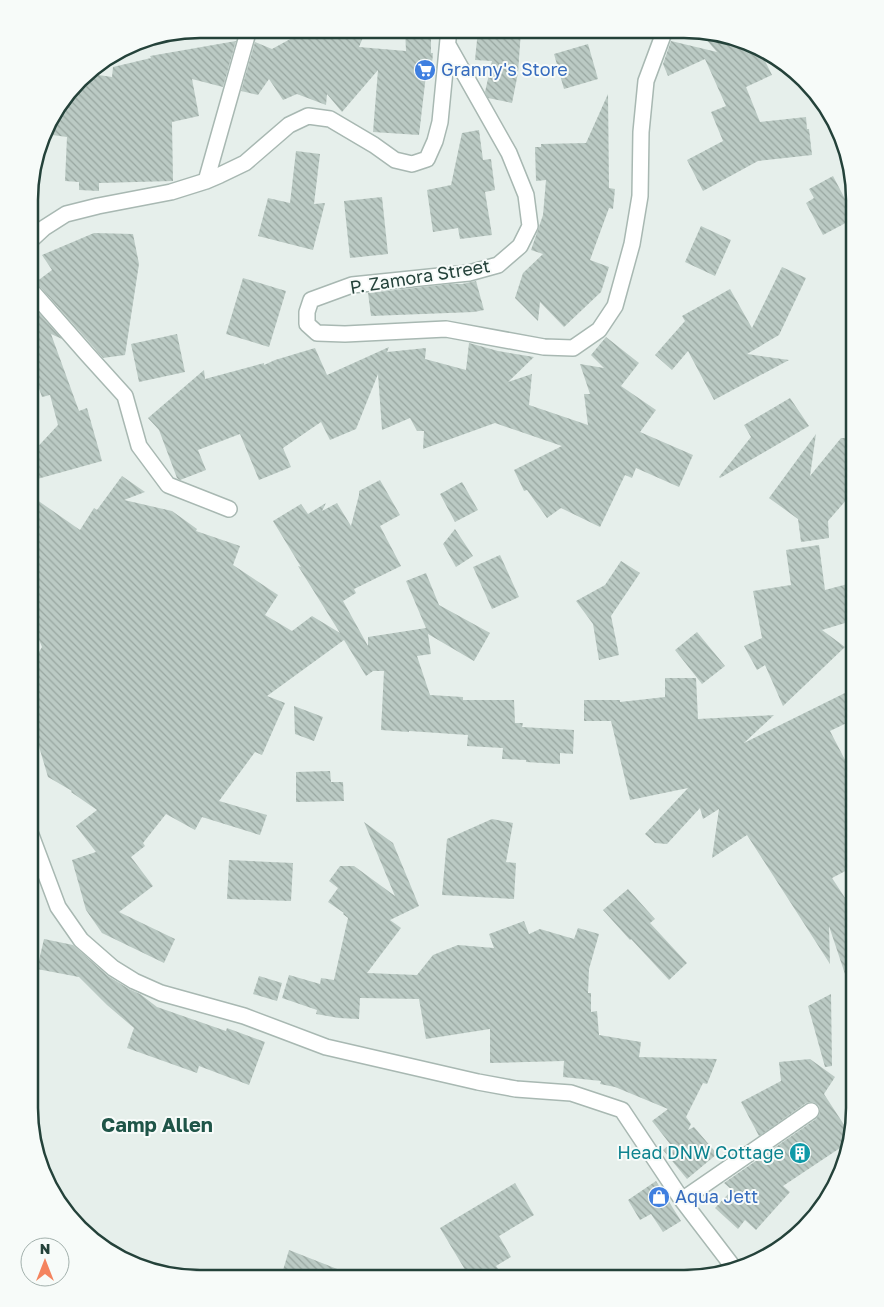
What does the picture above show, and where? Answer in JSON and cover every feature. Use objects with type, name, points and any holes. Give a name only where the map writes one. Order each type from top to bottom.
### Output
[{"type":"street","points":[[206,181],[246,38]]},
{"type":"street","points":[[38,234],[66,214],[171,192],[206,181],[245,163],[290,125],[308,116],[330,119],[395,160],[412,164],[427,159],[435,141],[440,122],[448,38]]},
{"type":"street","name":"P. Zamora Street","points":[[448,45],[520,175],[526,195],[530,226],[520,246],[498,265],[469,274],[352,285],[311,300],[306,312],[307,324],[317,332],[345,334],[446,329],[544,347],[573,348],[599,330],[615,306],[632,244],[640,196],[641,132],[646,81],[662,38]]},
{"type":"street","points":[[38,298],[126,396],[139,446],[168,485],[229,509]]},
{"type":"street","points":[[38,854],[58,908],[81,940],[113,968],[134,981],[161,993],[244,1016],[326,1047],[478,1082],[516,1089],[571,1093],[622,1110],[682,1200],[730,1263]]},
{"type":"street","points":[[682,1200],[811,1111]]},
{"type":"building","points":[[292,38],[363,38],[359,47],[406,51],[405,38],[431,38],[431,53],[433,53],[431,75],[426,75],[419,135],[373,132],[378,70],[342,112],[327,94],[326,105],[297,94],[283,100],[269,79],[258,95],[241,91],[255,42],[272,49]]},
{"type":"building","points":[[477,38],[520,38],[518,73],[512,103],[488,98],[485,92],[492,61],[475,60]]},
{"type":"building","points":[[706,39],[727,43],[763,58],[772,75],[746,87],[760,122],[806,117],[812,155],[758,161],[703,191],[687,160],[723,141],[711,112],[726,106],[705,59],[668,76],[663,64],[671,41],[717,52]]},
{"type":"building","points":[[236,41],[223,87],[192,79],[199,116],[172,122],[173,181],[99,183],[99,191],[79,190],[79,182],[65,181],[67,137],[51,135],[59,118],[78,93],[97,75],[112,77],[113,67],[151,58],[150,56]]},
{"type":"building","points":[[588,44],[598,79],[564,89],[554,54]]},
{"type":"building","points":[[608,94],[609,188],[615,189],[613,209],[609,208],[590,260],[609,267],[601,292],[564,327],[540,302],[538,321],[515,298],[523,273],[543,254],[531,250],[543,215],[546,180],[536,181],[535,147],[541,147],[541,144],[586,143]]},
{"type":"building","points":[[479,130],[483,160],[491,159],[495,190],[485,192],[492,235],[460,239],[458,228],[433,232],[427,190],[451,185],[462,133]]},
{"type":"building","points":[[296,151],[320,154],[314,204],[325,203],[313,250],[258,236],[268,198],[290,203]]},
{"type":"building","points":[[833,176],[846,201],[846,223],[823,235],[806,203],[814,198],[809,189]]},
{"type":"building","points":[[382,197],[388,254],[350,258],[344,201]]},
{"type":"building","points":[[701,226],[731,240],[715,276],[685,262]]},
{"type":"building","points":[[94,233],[133,234],[139,264],[125,355],[103,358],[38,284],[38,280],[52,270],[42,255]]},
{"type":"building","points":[[782,267],[806,278],[779,335],[747,354],[789,360],[714,400],[688,351],[672,370],[655,355],[685,321],[682,316],[730,289],[752,328]]},
{"type":"building","points":[[243,278],[286,291],[269,347],[226,334]]},
{"type":"building","points":[[476,281],[484,310],[371,316],[368,293]]},
{"type":"building","points":[[38,312],[62,339],[51,334],[79,411],[87,408],[102,461],[38,479],[38,446],[58,425],[50,395],[42,397],[38,386]]},
{"type":"building","points":[[177,334],[185,372],[139,382],[131,344]]},
{"type":"building","points":[[606,337],[639,363],[621,386],[656,410],[640,432],[693,455],[679,487],[636,468],[632,478],[625,475],[600,527],[561,508],[547,518],[527,490],[524,491],[514,470],[562,446],[495,423],[423,449],[424,431],[417,431],[410,418],[382,430],[378,374],[356,429],[330,440],[321,422],[283,448],[291,467],[259,480],[240,434],[198,450],[206,470],[180,480],[177,478],[159,430],[148,418],[204,370],[205,379],[264,363],[264,365],[315,348],[327,375],[389,347],[387,352],[426,348],[425,359],[466,370],[469,343],[498,351],[534,357],[508,382],[532,374],[529,405],[588,425],[584,394],[590,394],[580,364],[604,368],[591,355]]},
{"type":"building","points":[[790,398],[809,426],[720,478],[751,437],[744,425]]},
{"type":"building","points":[[816,434],[810,476],[841,438],[846,438],[846,500],[828,521],[829,538],[801,542],[798,519],[769,498]]},
{"type":"building","points":[[122,476],[145,492],[124,500],[172,511],[197,529],[196,531],[240,546],[233,565],[278,595],[265,615],[292,631],[312,616],[340,633],[298,566],[301,567],[273,521],[301,504],[308,514],[326,503],[322,511],[337,503],[351,526],[359,491],[380,480],[400,515],[380,526],[401,566],[354,589],[356,593],[343,601],[368,646],[368,637],[426,628],[406,581],[426,573],[439,605],[490,633],[474,661],[428,634],[431,654],[417,656],[430,695],[463,697],[463,700],[514,700],[515,723],[523,723],[522,727],[574,730],[573,754],[560,753],[560,764],[502,759],[503,748],[467,746],[468,735],[381,730],[384,671],[373,671],[366,676],[344,640],[267,696],[285,703],[262,755],[255,752],[219,801],[267,815],[260,835],[202,817],[195,830],[166,814],[143,843],[145,846],[131,857],[153,886],[119,912],[175,939],[164,963],[102,933],[86,910],[72,860],[96,852],[76,826],[97,810],[72,791],[48,777],[38,743],[38,654],[42,647],[38,637],[38,501],[80,530],[94,508],[97,510]]},
{"type":"building","points":[[462,482],[478,510],[455,522],[440,494]]},
{"type":"building","points":[[455,529],[473,556],[456,567],[443,544]]},
{"type":"building","points":[[819,545],[825,590],[846,584],[846,623],[822,630],[845,647],[783,706],[765,665],[757,670],[744,646],[762,638],[753,591],[791,585],[786,550]]},
{"type":"building","points":[[500,555],[519,597],[492,609],[473,567]]},
{"type":"building","points":[[621,561],[640,573],[611,616],[619,655],[599,660],[593,624],[576,601],[605,585]]},
{"type":"building","points":[[697,632],[725,666],[702,684],[675,650]]},
{"type":"building","points":[[665,678],[696,678],[698,719],[774,715],[744,743],[846,692],[846,723],[830,731],[846,762],[846,871],[832,878],[846,899],[846,977],[829,926],[830,964],[747,835],[712,858],[719,809],[703,819],[700,808],[667,844],[655,843],[645,834],[688,788],[630,800],[611,721],[584,721],[584,700],[620,700],[620,702],[665,697]]},
{"type":"building","points":[[294,706],[323,717],[314,741],[295,734]]},
{"type":"building","points":[[330,771],[331,782],[343,782],[344,801],[296,802],[296,772]]},
{"type":"building","points":[[492,819],[513,823],[506,862],[516,863],[514,899],[442,895],[447,839]]},
{"type":"building","points":[[364,822],[393,843],[419,906],[390,920],[401,928],[367,973],[417,975],[433,955],[458,945],[494,948],[489,934],[524,921],[529,934],[540,929],[574,939],[578,928],[599,934],[589,969],[588,993],[591,993],[591,1012],[597,1011],[599,1035],[641,1042],[639,1057],[717,1059],[707,1084],[703,1083],[686,1117],[691,1124],[688,1130],[694,1127],[717,1154],[687,1179],[663,1150],[670,1144],[652,1121],[668,1109],[615,1087],[600,1084],[601,1081],[563,1077],[564,1061],[490,1063],[490,1029],[426,1039],[419,999],[360,998],[359,1019],[316,1014],[317,1010],[282,998],[289,975],[320,984],[321,978],[334,980],[348,918],[328,902],[338,888],[329,881],[340,866],[354,866],[395,896]]},
{"type":"building","points":[[229,860],[293,863],[291,901],[227,899]]},
{"type":"building","points":[[628,889],[655,919],[650,923],[687,963],[669,980],[603,910]]},
{"type":"building","points":[[44,939],[73,945],[108,976],[140,994],[157,1007],[226,1031],[227,1028],[265,1042],[249,1085],[199,1066],[197,1073],[127,1048],[134,1028],[79,977],[38,969]]},
{"type":"building","points":[[259,976],[282,983],[277,1001],[253,994]]},
{"type":"building","points":[[831,994],[832,1066],[825,1067],[808,1006]]},
{"type":"building","points":[[810,1059],[835,1077],[824,1094],[845,1126],[841,1147],[783,1186],[790,1192],[756,1230],[745,1220],[738,1229],[715,1208],[732,1190],[724,1183],[816,1119],[820,1111],[819,1106],[815,1103],[806,1103],[759,1136],[741,1102],[781,1081],[779,1062]]},
{"type":"building","points":[[656,1181],[681,1221],[663,1232],[651,1214],[640,1220],[628,1200]]},
{"type":"building","points":[[515,1183],[534,1215],[499,1236],[511,1257],[496,1266],[499,1270],[465,1270],[440,1228]]},
{"type":"building","points":[[289,1250],[340,1270],[283,1270]]},
{"type":"place","name":"Granny's Store","points":[[425,70]]},
{"type":"place","name":"Head DNW Cottage","points":[[800,1153]]},
{"type":"place","name":"Aqua Jett","points":[[659,1197]]},
{"type":"district","name":"Camp Allen","points":[[157,1125]]}]
